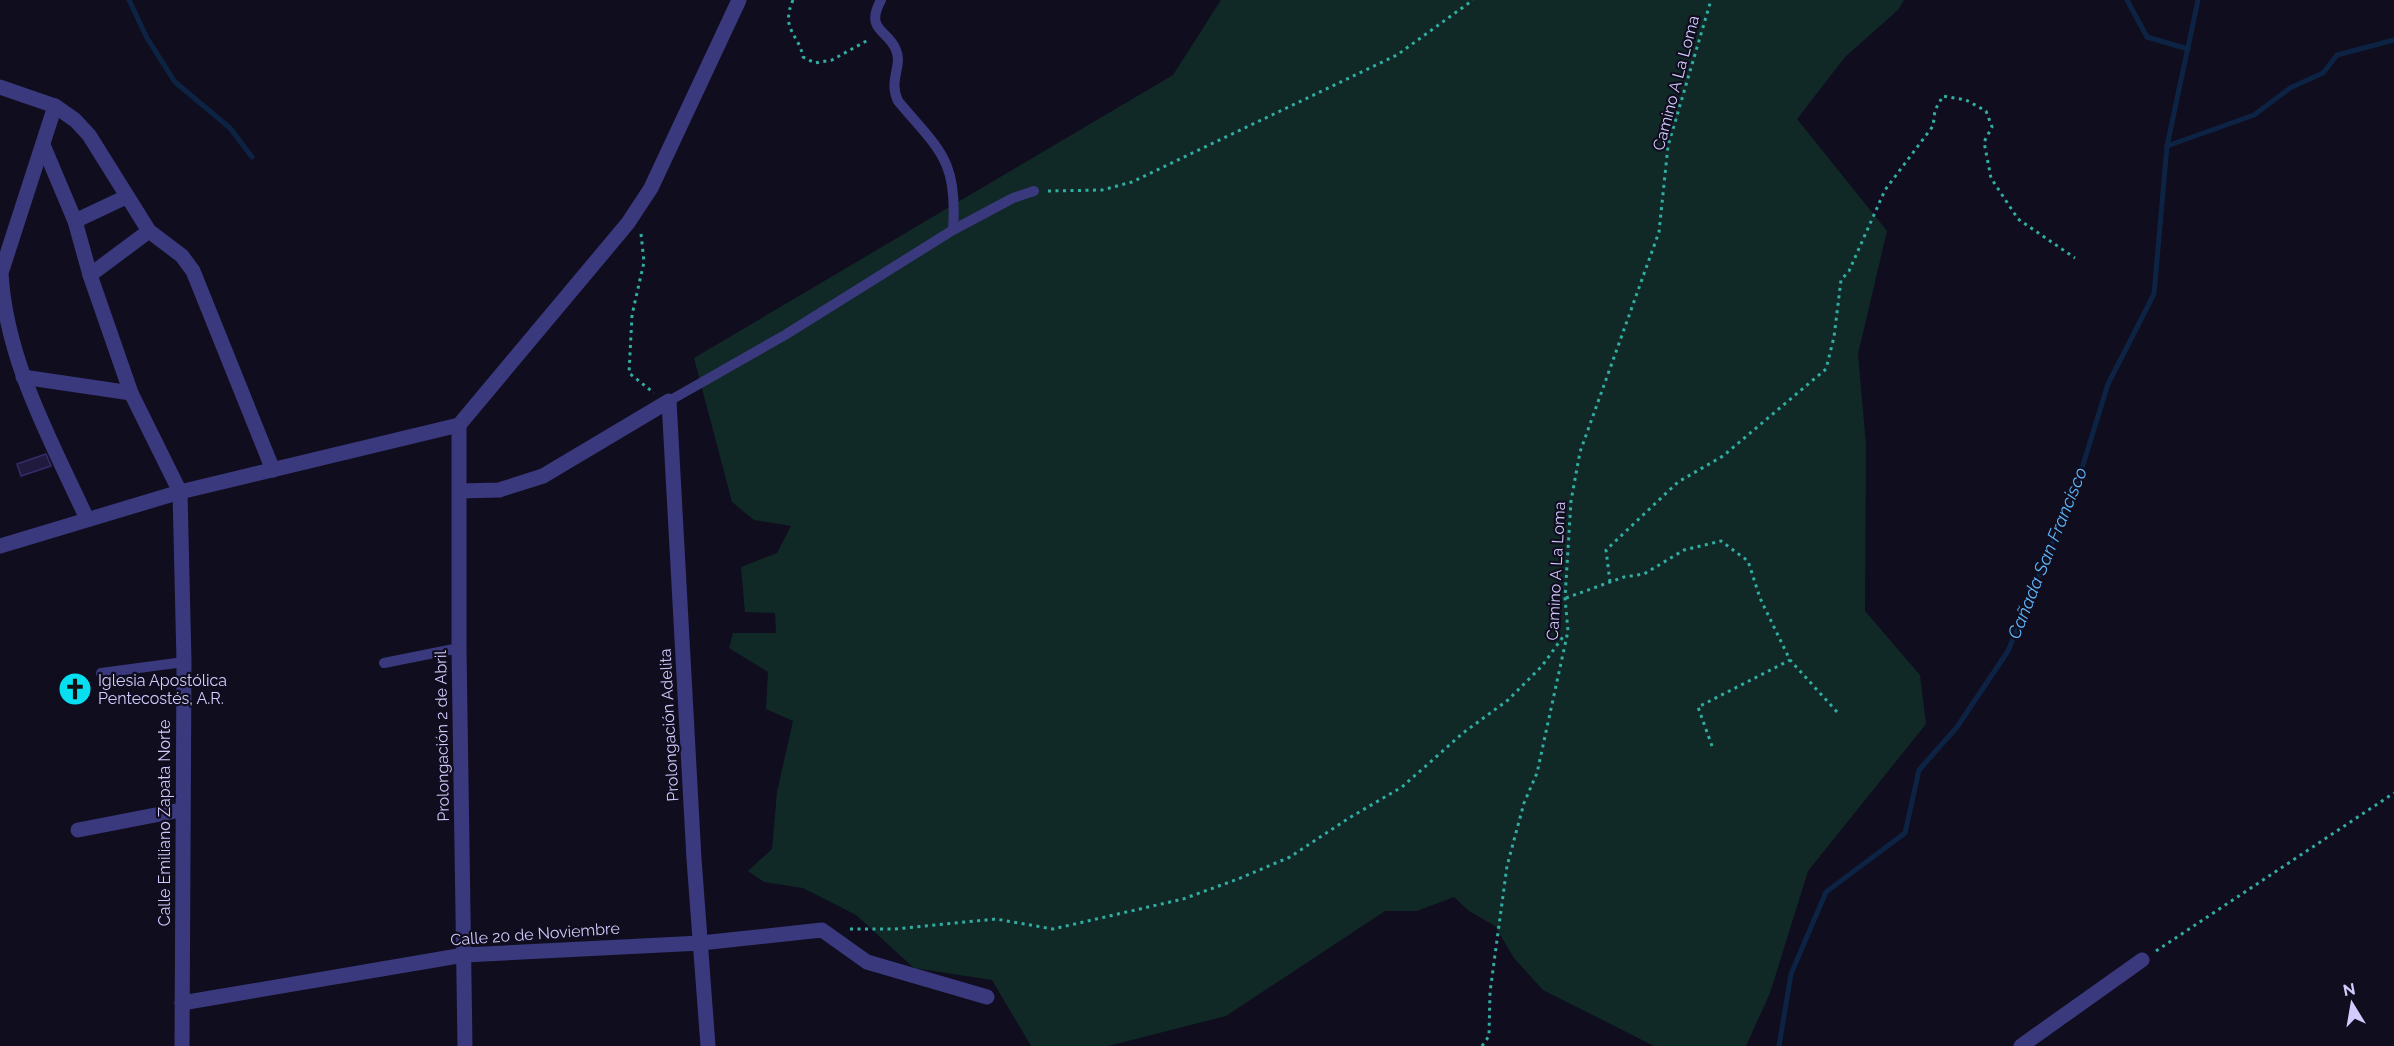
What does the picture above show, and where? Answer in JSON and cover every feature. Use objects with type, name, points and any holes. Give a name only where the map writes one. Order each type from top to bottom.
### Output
[{"type":"street","points":[[0,546],[180,492],[459,425],[628,223],[651,188],[739,0]]},
{"type":"street","points":[[0,87],[55,106],[75,120],[89,135],[149,231],[182,256],[193,271],[273,470]]},
{"type":"street","points":[[55,106],[1,273],[3,301],[23,377],[87,519]]},
{"type":"street","points":[[43,145],[75,221],[90,275],[131,393],[180,492]]},
{"type":"street","points":[[75,221],[126,197]]},
{"type":"street","points":[[90,275],[149,231]]},
{"type":"street","points":[[23,377],[131,393]]},
{"type":"street","points":[[460,491],[499,490],[543,476],[669,401]]},
{"type":"street","name":"Prolongación Adelita","points":[[669,401],[708,1046]]},
{"type":"street","name":"Prolongación 2 de Abril","points":[[459,425],[459,648],[465,1046]]},
{"type":"street","name":"Calle Emiliano Zapata Norte","points":[[180,492],[184,662],[181,810],[182,1046]]},
{"type":"street","points":[[78,830],[181,810]]},
{"type":"street","points":[[822,930],[867,962],[987,997]]},
{"type":"street","name":"Calle 20 de Noviembre","points":[[182,1003],[464,955],[701,943],[822,930]]},
{"type":"street","points":[[2021,1046],[2142,960]]},
{"type":"lane","points":[[881,0],[875,16],[881,33],[896,50],[898,58],[893,83],[898,101],[940,151],[951,173],[955,203],[953,230]]},
{"type":"lane","points":[[669,401],[785,335],[953,230],[1013,198],[1034,191]]},
{"type":"lane","points":[[384,663],[459,648]]},
{"type":"lane","points":[[100,673],[184,662]]},
{"type":"path","points":[[793,0],[790,6],[789,25],[793,37],[801,45],[803,57],[815,63],[832,60],[881,33]]},
{"type":"path","points":[[1034,191],[1102,190],[1132,183],[1397,55],[1473,0]]},
{"type":"path","name":"Camino A La Loma","points":[[1482,1046],[1489,1036],[1491,992],[1507,866],[1524,803],[1537,773],[1568,632],[1565,598],[1571,501],[1580,452],[1659,232],[1668,146],[1711,0]]},
{"type":"path","points":[[1610,582],[1606,550],[1678,482],[1723,456],[1826,369],[1834,337],[1841,280],[1849,271],[1885,190],[1933,126],[1935,110],[1943,96],[1966,100],[1986,111],[1992,127],[1984,142],[1991,178],[2018,219],[2075,258]]},
{"type":"path","points":[[628,223],[641,234],[644,262],[632,315],[628,373],[646,388],[669,401]]},
{"type":"path","points":[[1565,598],[1624,577],[1644,574],[1684,550],[1721,541],[1748,561],[1760,598],[1790,660],[1838,713]]},
{"type":"path","points":[[822,930],[895,929],[996,919],[1053,929],[1183,899],[1238,879],[1290,857],[1349,818],[1402,787],[1463,733],[1508,700],[1542,666],[1568,632]]},
{"type":"path","points":[[1712,746],[1698,707],[1790,660]]},
{"type":"path","points":[[2142,960],[2394,793]]},
{"type":"green space","points":[[1221,0],[1904,0],[1898,10],[1845,57],[1797,119],[1887,231],[1858,354],[1866,445],[1865,611],[1920,675],[1926,724],[1808,871],[1770,993],[1746,1046],[1654,1046],[1543,990],[1514,958],[1495,926],[1469,911],[1454,897],[1417,911],[1385,911],[1226,1016],[1108,1046],[1031,1046],[992,980],[914,968],[856,915],[803,888],[764,882],[748,871],[772,849],[777,792],[793,721],[766,709],[768,672],[729,648],[733,633],[776,633],[775,613],[745,612],[741,567],[777,553],[791,526],[754,520],[732,502],[694,358],[1173,75]]},
{"type":"building","points":[[46,454],[51,466],[21,476],[17,464]]},
{"type":"waterway","points":[[129,0],[147,38],[175,82],[230,128],[252,157]]},
{"type":"waterway","points":[[2127,0],[2147,37],[2188,49]]},
{"type":"waterway","name":"Cañada San Francisco","points":[[1779,1046],[1791,974],[1826,892],[1905,833],[1919,770],[1957,727],[2008,651],[2078,481],[2108,384],[2154,294],[2167,146],[2198,0]]},
{"type":"waterway","points":[[2167,146],[2254,115],[2290,88],[2323,73],[2337,55],[2394,40]]},
{"type":"place","name":"Iglesia Apostólica Pentecostés, A.R.","points":[[75,689]]}]
